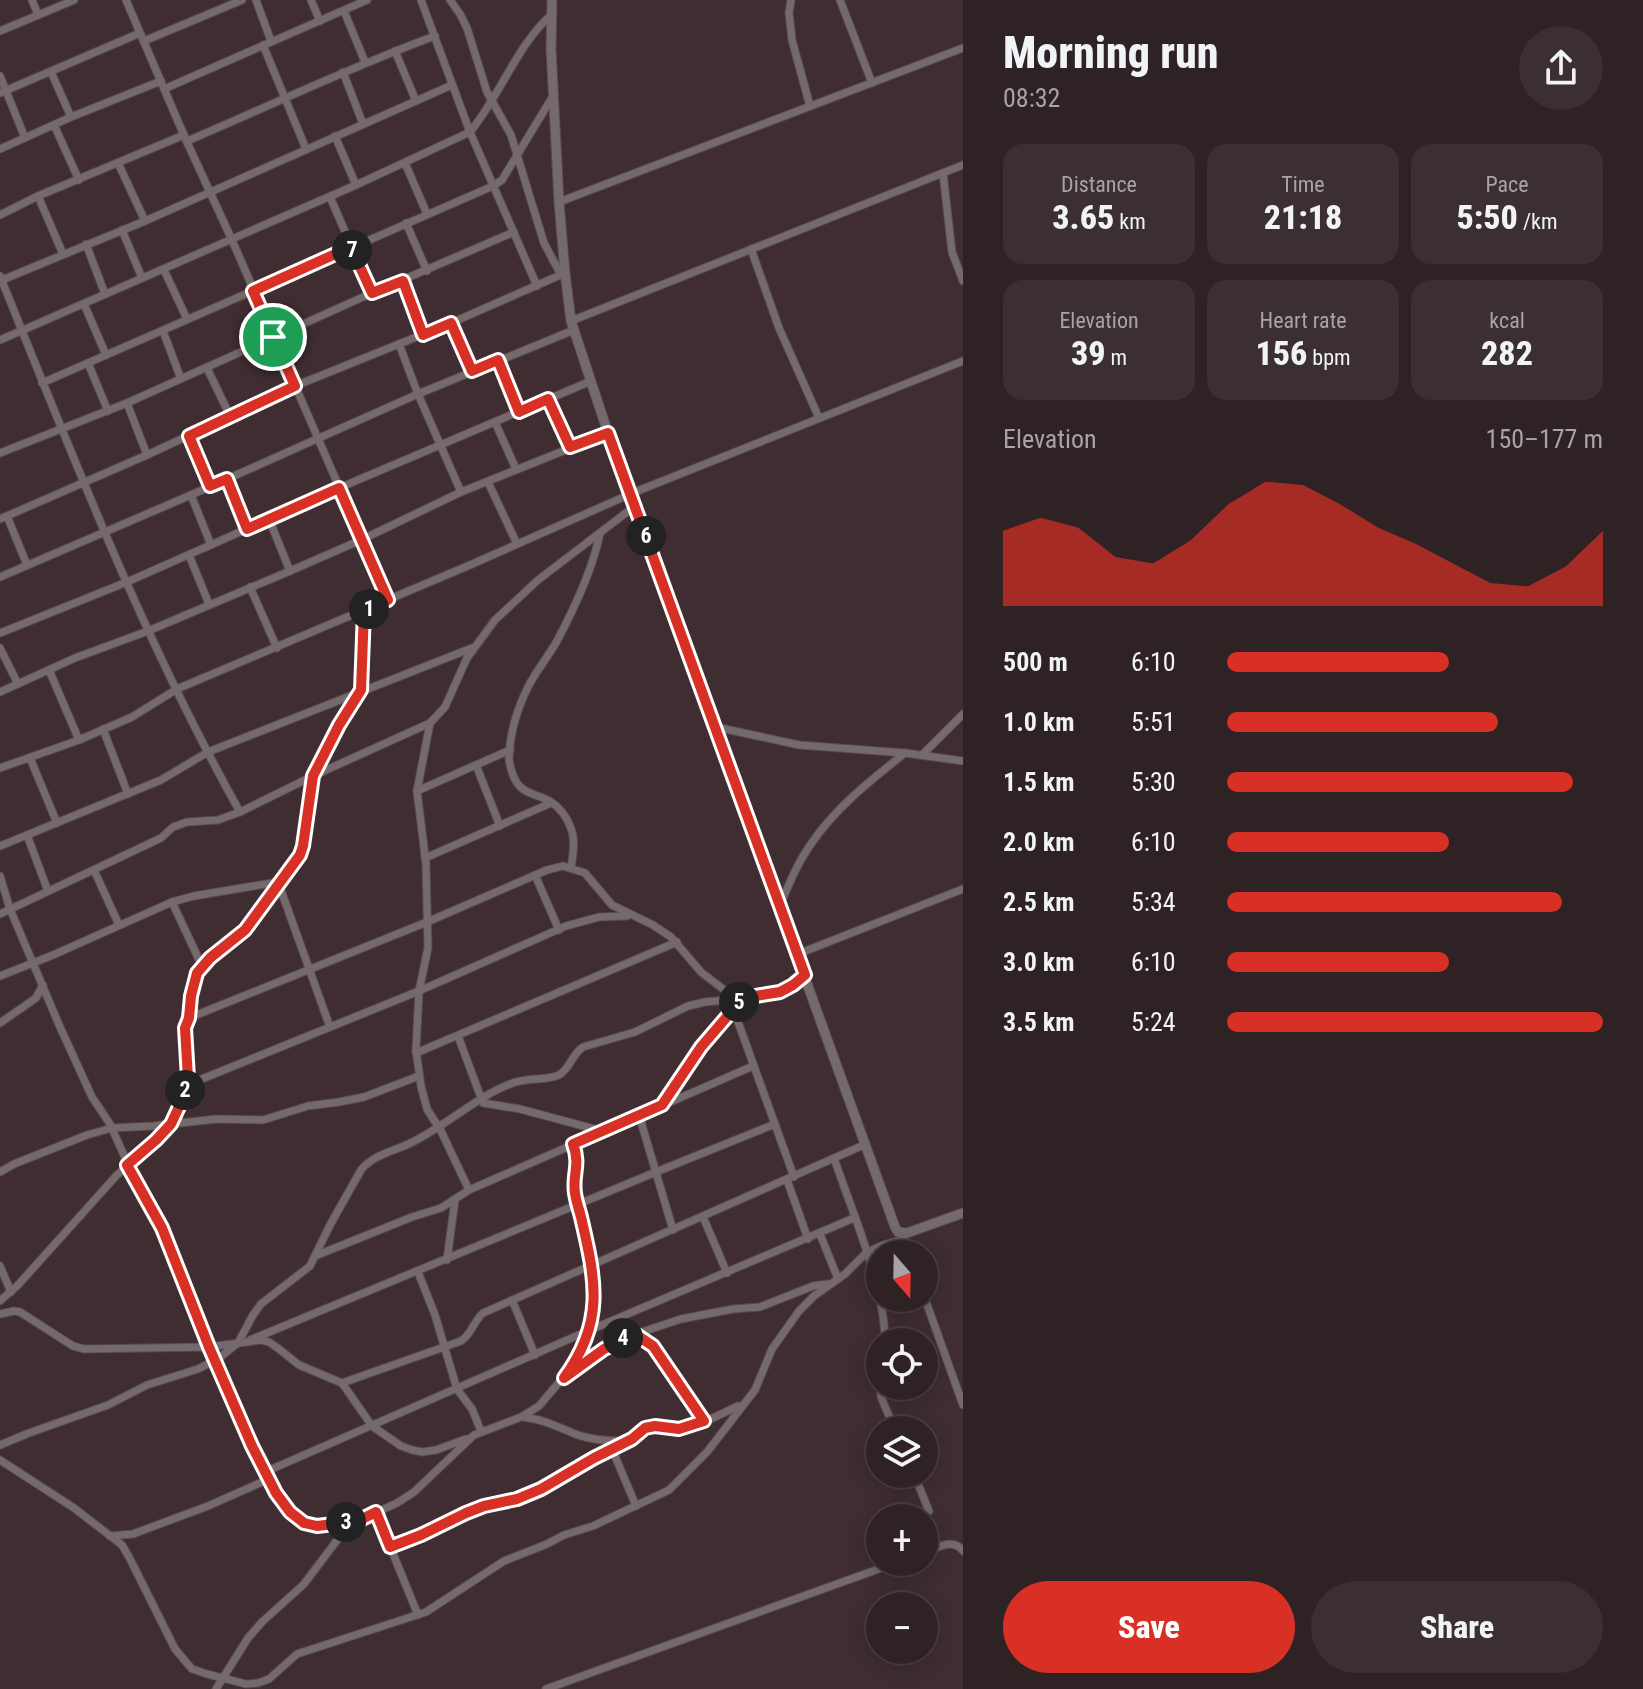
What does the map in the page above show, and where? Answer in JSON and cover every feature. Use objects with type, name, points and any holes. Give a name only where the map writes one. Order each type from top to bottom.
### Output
[{"type":"street","points":[[32,0],[38,15]]},
{"type":"street","points":[[0,31],[74,0]]},
{"type":"street","points":[[126,0],[388,600]]},
{"type":"street","points":[[3,92],[242,0]]},
{"type":"street","points":[[256,0],[271,41]]},
{"type":"street","points":[[311,0],[320,21]]},
{"type":"street","points":[[0,149],[71,117],[163,85],[367,0]]},
{"type":"street","points":[[421,0],[470,132],[537,286]]},
{"type":"street","points":[[450,0],[467,28],[479,72],[518,153],[544,243],[563,274]]},
{"type":"street","points":[[552,0],[553,96],[563,274],[573,325],[608,433],[895,1227],[904,1240]]},
{"type":"street","points":[[791,0],[792,40],[810,106]]},
{"type":"street","points":[[840,0],[872,83]]},
{"type":"street","points":[[344,11],[365,62]]},
{"type":"street","points":[[0,340],[330,197],[470,132],[533,34],[551,15]]},
{"type":"street","points":[[0,215],[118,163],[287,99],[365,62],[435,36]]},
{"type":"street","points":[[263,45],[306,149]]},
{"type":"street","points":[[559,202],[963,48]]},
{"type":"street","points":[[395,51],[416,101]]},
{"type":"street","points":[[51,72],[71,117]]},
{"type":"street","points":[[343,72],[363,124]]},
{"type":"street","points":[[0,76],[3,92],[25,138]]},
{"type":"street","points":[[240,812],[148,631],[60,429],[1,278],[145,221],[452,85]]},
{"type":"street","points":[[42,383],[493,186],[502,180],[553,96]]},
{"type":"street","points":[[54,125],[79,180]]},
{"type":"street","points":[[335,136],[356,185]]},
{"type":"street","points":[[118,163],[145,221]]},
{"type":"street","points":[[405,163],[427,214]]},
{"type":"street","points":[[0,577],[573,325],[751,249],[963,165]]},
{"type":"street","points":[[943,173],[952,252],[963,281]]},
{"type":"street","points":[[38,196],[63,254]]},
{"type":"street","points":[[330,197],[372,293]]},
{"type":"street","points":[[406,223],[427,271]]},
{"type":"street","points":[[122,230],[142,278]]},
{"type":"street","points":[[0,453],[127,403],[514,232]]},
{"type":"street","points":[[86,244],[105,294]]},
{"type":"street","points":[[751,249],[779,328],[819,418]]},
{"type":"street","points":[[164,270],[187,319]]},
{"type":"street","points":[[27,565],[3,517],[295,386],[563,274]]},
{"type":"street","points":[[403,281],[423,335]]},
{"type":"street","points":[[84,304],[106,355]]},
{"type":"street","points":[[451,323],[472,371]]},
{"type":"street","points":[[163,331],[181,379]]},
{"type":"street","points":[[399,344],[461,492]]},
{"type":"street","points":[[498,360],[519,412]]},
{"type":"street","points":[[0,768],[132,717],[177,689],[630,494],[963,361]]},
{"type":"street","points":[[88,363],[108,411]]},
{"type":"street","points":[[207,368],[230,416]]},
{"type":"street","points":[[0,633],[127,582],[591,381]]},
{"type":"street","points":[[548,399],[570,447]]},
{"type":"street","points":[[127,403],[147,455]]},
{"type":"street","points":[[495,422],[516,469]]},
{"type":"street","points":[[0,692],[75,658],[290,571],[461,492],[608,433]]},
{"type":"street","points":[[189,436],[210,486]]},
{"type":"street","points":[[227,479],[247,529]]},
{"type":"street","points":[[488,482],[517,544]]},
{"type":"street","points":[[191,495],[211,545]]},
{"type":"street","points":[[0,914],[161,838],[173,827],[187,822],[218,820],[240,812],[430,723],[445,707],[467,658],[495,620],[538,580],[635,506]]},
{"type":"street","points":[[269,519],[290,571]]},
{"type":"street","points":[[571,868],[571,827],[552,803],[523,790],[508,762],[511,730],[528,686],[557,642],[597,551],[600,533]]},
{"type":"street","points":[[189,555],[209,604]]},
{"type":"street","points":[[250,587],[277,648]]},
{"type":"street","points":[[0,1301],[127,1165],[171,1124],[187,1085],[185,1028],[194,983],[202,966],[245,930],[300,855],[313,776],[361,690],[364,611]]},
{"type":"street","points":[[0,846],[161,780],[208,752],[474,647]]},
{"type":"street","points":[[0,648],[18,684]]},
{"type":"street","points":[[49,670],[79,740]]},
{"type":"street","points":[[922,755],[963,714]]},
{"type":"street","points":[[430,723],[417,791],[425,858],[428,948],[419,991],[416,1053],[427,1109],[439,1126],[469,1190]]},
{"type":"street","points":[[716,727],[799,745],[963,761]]},
{"type":"street","points":[[103,729],[128,794]]},
{"type":"street","points":[[417,791],[510,750]]},
{"type":"street","points":[[780,905],[800,861],[818,835],[861,789],[905,753]]},
{"type":"street","points":[[30,758],[57,823]]},
{"type":"street","points":[[476,765],[500,826]]},
{"type":"street","points":[[425,858],[552,803]]},
{"type":"street","points":[[27,835],[48,891]]},
{"type":"street","points":[[189,1018],[556,867],[585,873],[612,905],[663,931],[677,942],[701,972],[739,999]]},
{"type":"street","points":[[94,870],[119,925]]},
{"type":"street","points":[[535,875],[559,930]]},
{"type":"street","points":[[0,876],[10,909],[92,1097],[112,1128],[127,1165],[162,1228],[209,1347],[267,1475],[290,1512],[304,1523],[317,1526],[358,1521]]},
{"type":"street","points":[[0,976],[172,902],[278,882]]},
{"type":"street","points":[[278,882],[330,1027]]},
{"type":"street","points":[[798,954],[963,889]]},
{"type":"street","points":[[172,902],[202,966]]},
{"type":"street","points":[[187,1085],[577,923],[599,917],[636,917]]},
{"type":"street","points":[[416,1053],[677,942]]},
{"type":"street","points":[[0,1445],[108,1405],[147,1385],[189,1373],[215,1360],[238,1343],[261,1304],[306,1270],[364,1166],[378,1156],[415,1141],[481,1099],[518,1081],[560,1074],[583,1047],[635,1032],[688,1006],[780,992],[805,975]]},
{"type":"street","points":[[0,1023],[36,998],[43,985]]},
{"type":"street","points":[[662,1105],[696,1054],[739,999]]},
{"type":"street","points":[[733,1008],[775,1124],[808,1239]]},
{"type":"street","points":[[458,1036],[484,1104],[520,1109],[602,1131]]},
{"type":"street","points":[[315,1256],[441,1208],[469,1190],[753,1066]]},
{"type":"street","points":[[0,1172],[112,1128],[216,1119],[269,1119],[312,1105],[376,1093],[419,1076]]},
{"type":"street","points":[[639,1115],[673,1230]]},
{"type":"street","points":[[0,1314],[20,1312],[66,1342],[84,1349],[209,1347],[238,1343],[775,1124]]},
{"type":"street","points":[[250,1340],[269,1342],[299,1365],[342,1383],[372,1426],[412,1450],[436,1450],[521,1417],[539,1406],[564,1378],[590,1330],[594,1305],[590,1265],[574,1188],[578,1163],[573,1144]]},
{"type":"street","points":[[342,1383],[465,1338],[479,1316],[512,1300],[866,1144]]},
{"type":"street","points":[[0,1460],[74,1508],[122,1545],[175,1649],[192,1669],[246,1684],[258,1683],[269,1679],[297,1654],[418,1615],[445,1602],[504,1561],[593,1526],[665,1493],[678,1483],[707,1452],[755,1390],[769,1355],[789,1324],[814,1296],[866,1253],[834,1158]]},
{"type":"street","points":[[447,1260],[455,1200]]},
{"type":"street","points":[[894,1240],[963,1213]]},
{"type":"street","points":[[703,1217],[727,1273]]},
{"type":"street","points":[[110,1536],[133,1534],[208,1506],[372,1426],[854,1218]]},
{"type":"street","points":[[820,1234],[838,1279]]},
{"type":"street","points":[[0,1266],[11,1292]]},
{"type":"street","points":[[418,1272],[435,1315],[457,1389],[472,1409],[481,1431]]},
{"type":"street","points":[[564,1378],[604,1349],[635,1334],[681,1319],[760,1307],[813,1286],[830,1284]]},
{"type":"street","points":[[512,1300],[535,1355]]},
{"type":"street","points":[[930,1312],[963,1405]]},
{"type":"street","points":[[635,1334],[653,1346],[704,1421]]},
{"type":"street","points":[[390,1547],[466,1513],[523,1497],[650,1427],[679,1429],[744,1403]]},
{"type":"street","points":[[521,1417],[548,1421],[591,1438],[627,1441]]},
{"type":"street","points":[[216,1689],[248,1638],[304,1584],[344,1531],[414,1492],[471,1437]]},
{"type":"street","points":[[612,1449],[636,1506]]},
{"type":"street","points":[[376,1512],[418,1615]]},
{"type":"street","points":[[938,1548],[951,1544],[959,1545],[963,1551]]},
{"type":"street","points":[[546,1689],[866,1574]]},
{"type":"route","points":[[351,247],[372,293],[403,281],[423,335],[451,323],[472,371],[498,360],[519,412],[548,399],[570,447],[608,433],[805,975],[780,992],[743,998],[691,1060],[662,1105],[573,1144],[578,1163],[574,1188],[589,1253],[594,1305],[587,1339],[564,1378],[613,1343],[635,1334],[657,1351],[704,1421],[679,1429],[645,1428],[632,1439],[541,1489],[517,1499],[484,1506],[390,1547],[376,1512],[358,1521],[317,1526],[296,1518],[276,1493],[209,1347],[162,1228],[127,1165],[171,1124],[184,1096],[188,1078],[185,1028],[197,973],[210,958],[245,930],[300,855],[313,776],[361,690],[364,611],[388,600],[339,488],[247,529],[227,479],[210,486],[189,436],[295,386],[273,337],[253,291],[351,247]]}]
